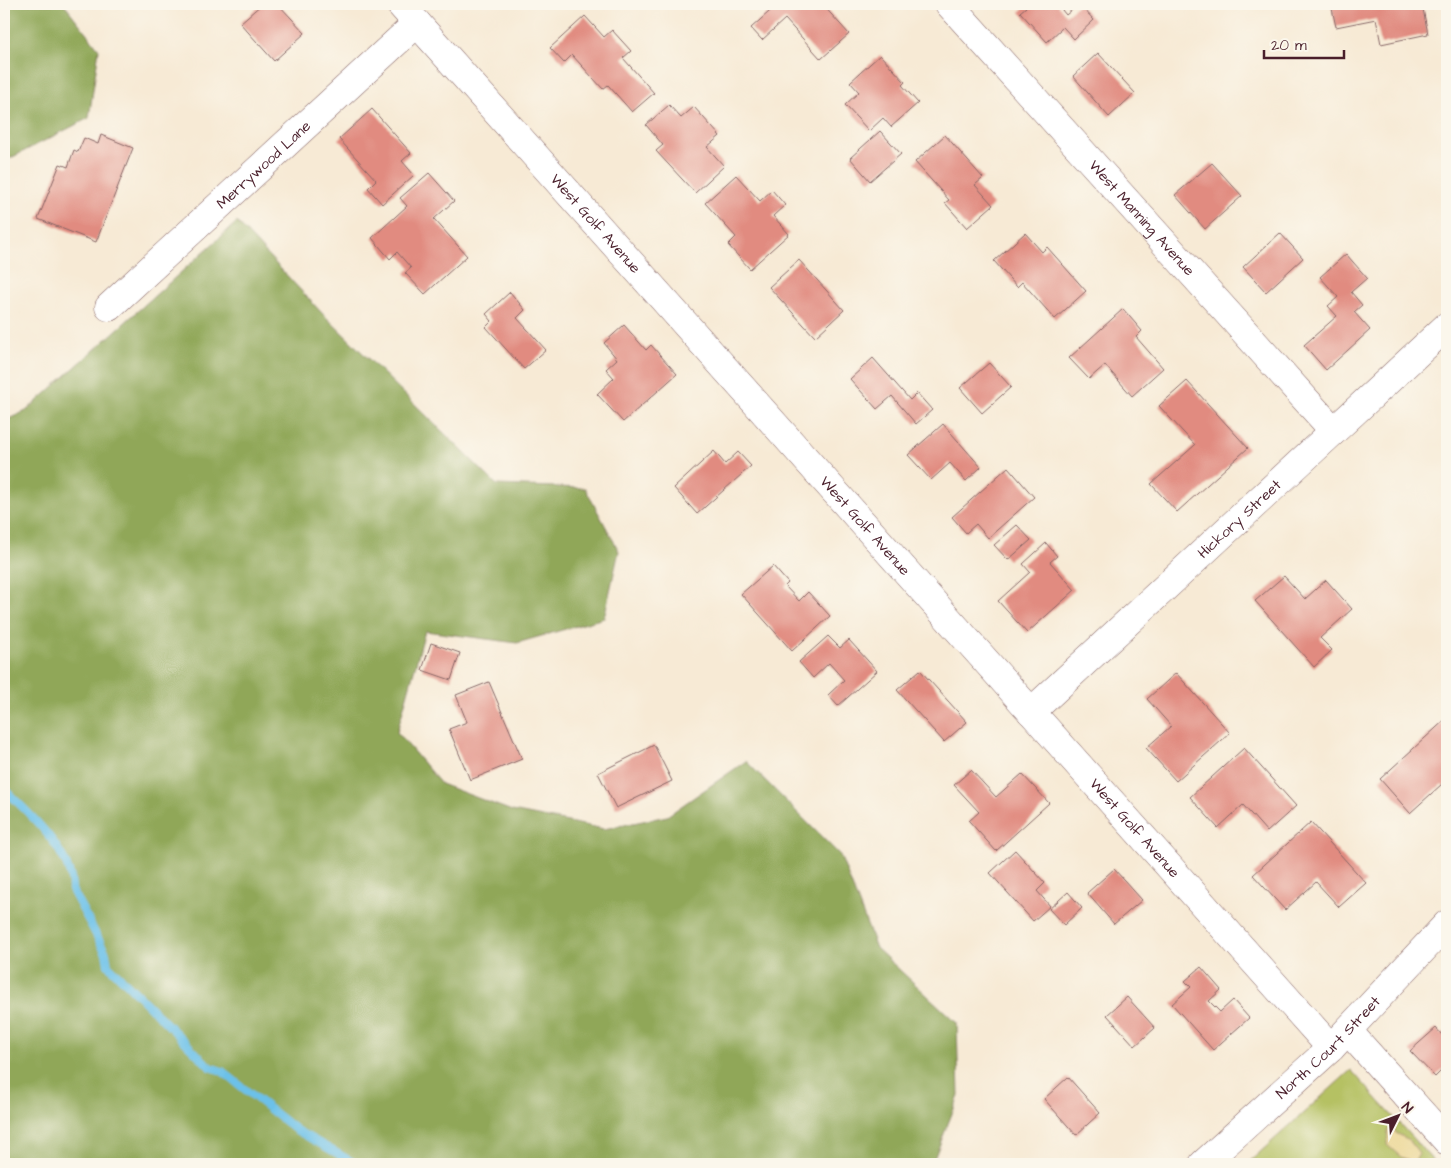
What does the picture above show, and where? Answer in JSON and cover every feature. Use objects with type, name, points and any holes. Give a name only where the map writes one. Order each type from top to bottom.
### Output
[{"type":"street","name":"West Manning Avenue","points":[[948,4],[1334,431]]},
{"type":"street","name":"Merrywood Lane","points":[[109,307],[408,14]]},
{"type":"street","name":"West Golf Avenue","points":[[408,14],[1031,712],[1340,1040],[1447,1141]]},
{"type":"street","name":"Hickory Street","points":[[1031,712],[1447,326]]},
{"type":"street","name":"North Court Street","points":[[1203,1164],[1340,1040],[1447,924]]},
{"type":"green space","points":[[4,4],[64,4],[99,49],[89,118],[5,161]]},
{"type":"green space","points":[[237,222],[321,312],[497,485],[585,488],[619,551],[604,618],[517,643],[425,631],[397,732],[441,784],[512,811],[604,829],[667,816],[746,761],[840,855],[876,948],[957,1023],[959,1096],[932,1164],[4,1164],[4,421],[26,411]]},
{"type":"green space","points":[[1351,1070],[1436,1164],[1247,1164]]},
{"type":"sand","points":[[1394,1129],[1396,1133],[1409,1140],[1419,1153],[1414,1162],[1401,1157],[1387,1145],[1388,1130]]},
{"type":"building","points":[[262,4],[278,4],[305,33],[274,61],[240,23]]},
{"type":"building","points":[[778,4],[822,4],[849,34],[821,59],[785,19],[762,40],[751,28]]},
{"type":"building","points":[[1023,4],[1057,4],[1066,15],[1079,4],[1094,20],[1074,39],[1063,27],[1047,42],[1020,12],[1026,7]]},
{"type":"building","points":[[1331,4],[1422,4],[1428,34],[1381,44],[1376,19],[1336,27]]},
{"type":"building","points":[[585,16],[604,37],[612,30],[631,51],[623,58],[654,93],[632,112],[608,85],[603,89],[572,55],[564,63],[550,48]]},
{"type":"building","points":[[1098,53],[1135,93],[1109,117],[1073,76]]},
{"type":"building","points":[[880,55],[905,82],[902,85],[918,103],[891,127],[883,118],[869,131],[845,105],[859,92],[850,82]]},
{"type":"building","points":[[669,105],[681,118],[694,107],[720,136],[707,147],[724,166],[695,193],[656,151],[663,145],[646,125]]},
{"type":"building","points":[[372,109],[411,153],[402,161],[414,175],[382,204],[368,188],[376,180],[339,139]]},
{"type":"building","points":[[880,131],[901,154],[870,181],[850,158]]},
{"type":"building","points":[[101,135],[133,148],[96,242],[38,219],[60,164],[68,167],[74,150],[78,152],[84,138],[98,144]]},
{"type":"building","points":[[945,135],[983,178],[975,185],[993,205],[967,228],[945,203],[949,200],[915,162]]},
{"type":"building","points":[[1212,163],[1242,196],[1205,229],[1175,195]]},
{"type":"building","points":[[429,173],[454,201],[434,219],[467,256],[425,294],[405,273],[411,268],[397,252],[390,259],[372,238],[407,206],[400,198]]},
{"type":"building","points":[[736,175],[760,201],[772,190],[785,205],[773,216],[789,234],[750,269],[728,245],[736,237],[705,203]]},
{"type":"building","points":[[1025,233],[1042,252],[1047,247],[1086,291],[1055,319],[1022,282],[1017,287],[994,261]]},
{"type":"building","points":[[1280,233],[1303,258],[1266,292],[1243,267]]},
{"type":"building","points":[[1346,254],[1367,278],[1351,292],[1362,305],[1354,312],[1370,330],[1326,370],[1304,345],[1337,316],[1328,306],[1338,297],[1320,277]]},
{"type":"building","points":[[799,260],[844,310],[815,337],[769,287]]},
{"type":"building","points":[[510,292],[525,310],[517,318],[546,350],[524,369],[486,327],[492,321],[486,314]]},
{"type":"building","points":[[1123,309],[1142,331],[1136,337],[1163,368],[1132,396],[1105,365],[1089,379],[1069,358]]},
{"type":"building","points":[[624,325],[646,350],[651,345],[677,374],[623,422],[597,394],[614,378],[606,369],[617,359],[604,343]]},
{"type":"building","points":[[873,358],[910,400],[917,393],[932,410],[916,424],[892,396],[877,409],[850,379]]},
{"type":"building","points":[[989,363],[1011,387],[982,413],[960,388]]},
{"type":"building","points":[[1187,381],[1248,448],[1177,512],[1151,484],[1195,445],[1159,406]]},
{"type":"building","points":[[943,424],[981,467],[966,481],[950,463],[931,480],[908,455]]},
{"type":"building","points":[[714,451],[725,464],[738,452],[751,466],[697,514],[674,488]]},
{"type":"building","points":[[1008,467],[1034,497],[988,538],[976,524],[966,533],[952,517]]},
{"type":"building","points":[[1017,525],[1031,540],[1008,560],[994,545]]},
{"type":"building","points":[[1046,543],[1057,556],[1050,562],[1075,590],[1027,633],[998,601],[1030,572],[1023,564]]},
{"type":"building","points":[[773,566],[788,583],[785,586],[799,601],[808,592],[830,616],[792,651],[741,594]]},
{"type":"building","points":[[1284,576],[1305,599],[1326,580],[1352,609],[1320,638],[1332,650],[1314,667],[1255,601]]},
{"type":"building","points":[[828,636],[840,648],[849,640],[877,671],[838,706],[828,695],[844,680],[829,663],[813,678],[799,662]]},
{"type":"building","points":[[431,643],[460,653],[451,680],[422,670]]},
{"type":"building","points":[[920,670],[967,722],[944,742],[897,690]]},
{"type":"building","points":[[1176,673],[1230,733],[1176,781],[1146,748],[1171,726],[1147,699]]},
{"type":"building","points":[[489,682],[522,759],[470,780],[449,729],[467,722],[456,695]]},
{"type":"building","points":[[1447,718],[1447,787],[1442,784],[1410,813],[1380,779]]},
{"type":"building","points":[[654,745],[672,781],[616,808],[598,773]]},
{"type":"building","points":[[1244,748],[1296,806],[1267,832],[1243,805],[1218,828],[1190,797]]},
{"type":"building","points":[[971,770],[996,797],[1022,774],[1049,803],[996,851],[969,821],[979,812],[954,785]]},
{"type":"building","points":[[1311,822],[1366,883],[1339,907],[1316,882],[1285,910],[1253,875]]},
{"type":"building","points":[[1015,850],[1045,883],[1037,891],[1050,906],[1033,921],[990,873]]},
{"type":"building","points":[[1114,869],[1142,900],[1114,924],[1087,893]]},
{"type":"building","points":[[1068,892],[1082,908],[1064,925],[1049,909]]},
{"type":"building","points":[[1201,967],[1221,990],[1209,1001],[1220,1012],[1233,1000],[1249,1018],[1213,1050],[1172,1004],[1191,987],[1185,981]]},
{"type":"building","points":[[1127,997],[1155,1028],[1135,1046],[1107,1015]]},
{"type":"building","points":[[1436,1028],[1442,1035],[1447,1031],[1447,1074],[1443,1069],[1435,1077],[1410,1051]]},
{"type":"building","points":[[1068,1077],[1100,1113],[1076,1135],[1044,1099]]},
{"type":"waterway","points":[[4,789],[37,822],[58,848],[70,876],[72,890],[106,953],[108,965],[210,1067],[222,1071],[296,1130],[356,1164]]}]
